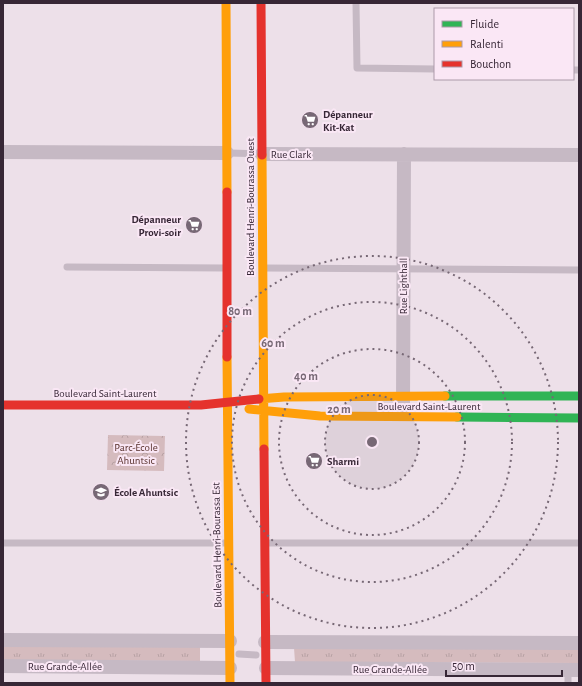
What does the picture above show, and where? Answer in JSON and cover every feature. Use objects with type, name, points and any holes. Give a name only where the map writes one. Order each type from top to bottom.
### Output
[{"type":"main road","points":[[226,3],[227,405]]},
{"type":"main road","name":"Boulevard Henri-Bourassa Ouest","points":[[261,3],[264,411]]},
{"type":"main road","name":"Boulevard Saint-Laurent","points":[[3,405],[227,405],[264,399],[403,395],[579,396]]},
{"type":"main road","name":"Boulevard Saint-Laurent","points":[[227,405],[264,411],[320,416],[402,418],[579,418]]},
{"type":"main road","name":"Boulevard Henri-Bourassa Est","points":[[227,405],[230,683]]},
{"type":"main road","points":[[264,411],[266,683]]},
{"type":"street","name":"Rue Clark","points":[[3,152],[227,153]]},
{"type":"street","name":"Rue Clark","points":[[262,154],[579,155]]},
{"type":"street","name":"Rue Lighthall","points":[[402,418],[404,154]]},
{"type":"street","points":[[3,640],[230,641]]},
{"type":"street","points":[[265,642],[579,643]]},
{"type":"street","name":"Rue Grande-Allée","points":[[3,666],[230,668]]},
{"type":"street","name":"Rue Grande-Allée","points":[[266,668],[572,674]]},
{"type":"lane","points":[[356,3],[357,68],[434,69]]},
{"type":"lane","name":"Rue Clark","points":[[227,153],[262,154]]},
{"type":"lane","points":[[67,267],[227,268]]},
{"type":"lane","points":[[262,268],[579,270]]},
{"type":"lane","points":[[3,543],[229,543]]},
{"type":"lane","points":[[265,543],[579,543]]},
{"type":"lane","points":[[230,641],[240,654],[256,655],[266,668]]},
{"type":"lane","points":[[256,655],[265,642]]},
{"type":"lane","points":[[230,668],[240,654]]},
{"type":"green space","name":"Parc-École Ahuntsic","points":[[108,435],[165,436],[164,471],[107,470]]},
{"type":"green space","points":[[3,646],[200,647],[200,661],[3,660]]},
{"type":"green space","points":[[294,648],[579,649],[579,663],[295,662]]},
{"type":"traffic: fast","points":[[445,396],[579,396]]},
{"type":"traffic: fast","points":[[457,417],[579,418]]},
{"type":"traffic: slow","points":[[226,3],[227,192]]},
{"type":"traffic: slow","points":[[262,155],[264,449]]},
{"type":"traffic: slow","points":[[227,357],[230,683]]},
{"type":"traffic: slow","points":[[259,399],[284,397],[445,396]]},
{"type":"traffic: slow","points":[[249,409],[320,416],[457,417]]},
{"type":"traffic: jam","points":[[261,3],[262,155]]},
{"type":"traffic: jam","points":[[227,192],[227,357]]},
{"type":"traffic: jam","points":[[3,405],[201,405],[259,399]]},
{"type":"traffic: jam","points":[[264,449],[266,683]]},
{"type":"place","name":"Dépanneur Kit-Kat","points":[[310,120]]},
{"type":"place","name":"Dépanneur Provi-soir","points":[[194,225]]},
{"type":"place","name":"Sharmi","points":[[314,461]]},
{"type":"place","name":"École Ahuntsic","points":[[101,492]]}]
